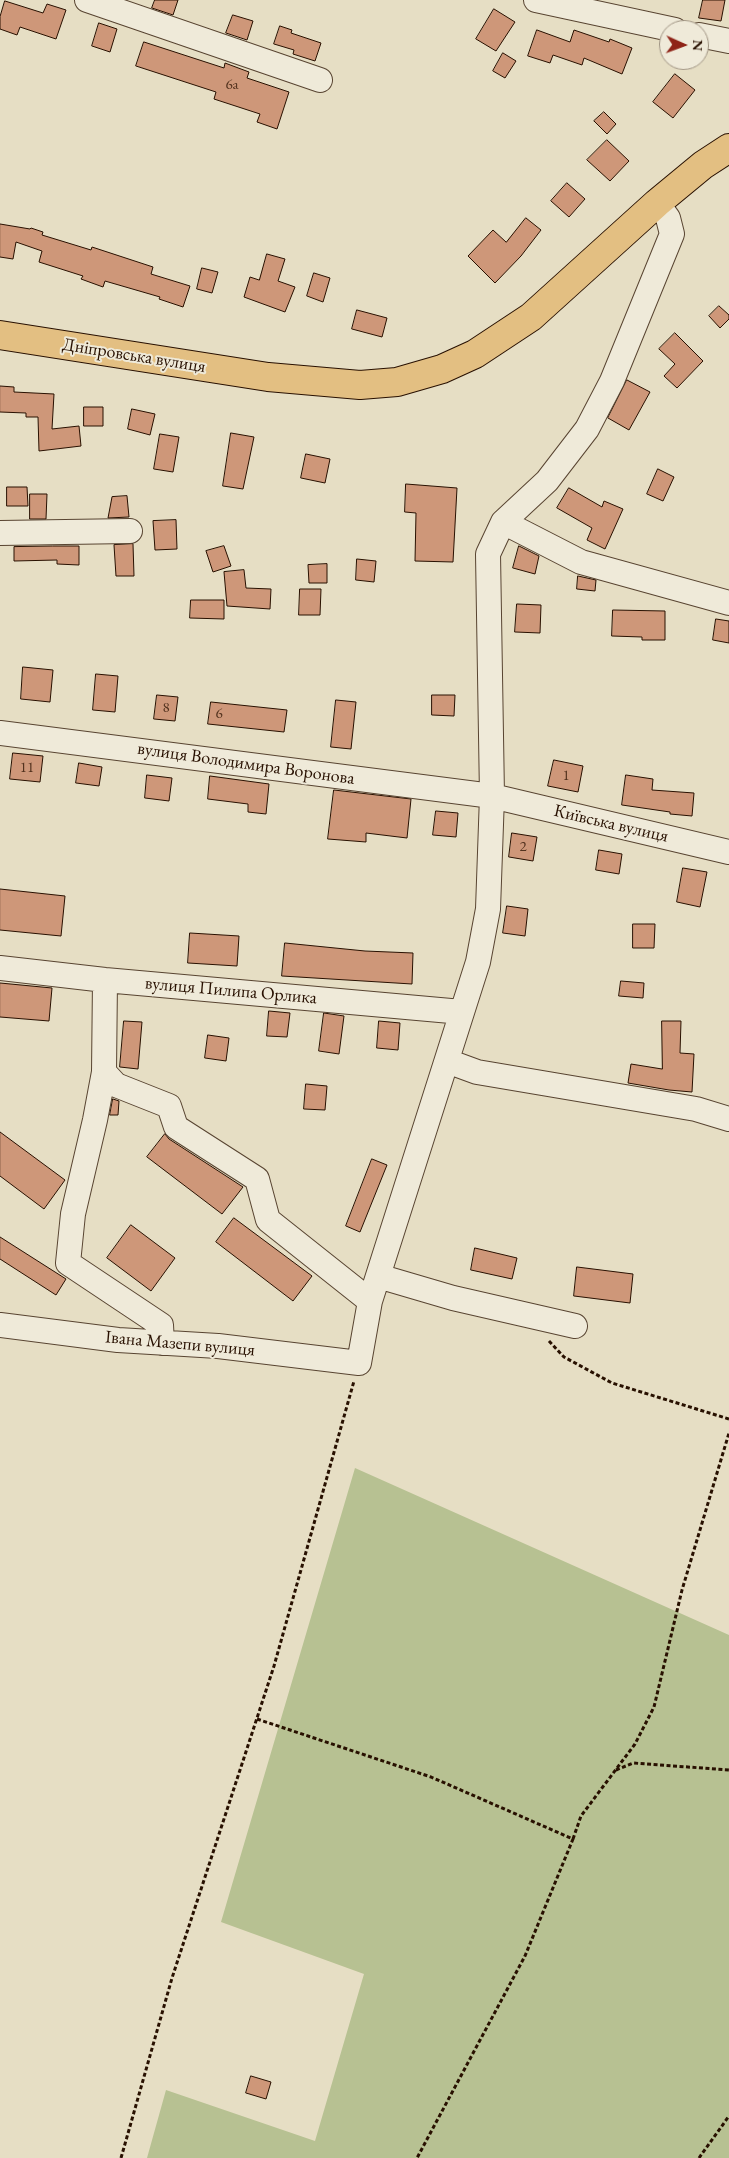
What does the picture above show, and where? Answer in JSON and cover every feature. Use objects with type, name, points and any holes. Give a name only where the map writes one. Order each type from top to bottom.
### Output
[{"type":"highway","name":"Дніпровська вулиця","points":[[0,334],[268,377],[360,385],[397,382],[442,369],[475,354],[531,317],[657,203],[703,165],[729,148]]},
{"type":"street","points":[[86,0],[320,80]]},
{"type":"street","points":[[536,0],[659,27]]},
{"type":"street","points":[[709,37],[729,41]]},
{"type":"street","points":[[360,1363],[370,1301],[478,962],[488,909],[492,796],[488,554],[503,522],[552,474],[587,429],[612,381],[672,234],[668,218],[657,203]]},
{"type":"street","points":[[503,522],[581,562],[729,603]]},
{"type":"street","points":[[0,532],[130,531]]},
{"type":"street","name":"вулиця Володимира Воронова","points":[[0,733],[492,796]]},
{"type":"street","name":"Київська вулиця","points":[[492,796],[729,852]]},
{"type":"street","name":"вулиця Пилипа Орлика","points":[[0,968],[104,980],[462,1012]]},
{"type":"street","points":[[104,980],[104,1072],[73,1214],[68,1263],[161,1325],[162,1343]]},
{"type":"street","points":[[446,1062],[477,1072],[696,1109],[729,1118]]},
{"type":"street","points":[[104,1072],[116,1086],[169,1106],[176,1127],[257,1179],[268,1220],[370,1301]]},
{"type":"street","points":[[378,1276],[454,1298],[575,1326]]},
{"type":"street","name":"Івана Мазепи вулиця","points":[[0,1325],[118,1340],[218,1346],[360,1363]]},
{"type":"path","points":[[524,1314],[564,1357],[612,1383],[729,1420]]},
{"type":"path","points":[[121,2158],[172,1978],[274,1666],[360,1363]]},
{"type":"path","points":[[417,2158],[524,1956],[581,1816],[635,1744],[654,1707],[682,1590],[729,1433]]},
{"type":"path","points":[[257,1719],[430,1777],[573,1839]]},
{"type":"path","points":[[615,1770],[633,1763],[729,1770]]},
{"type":"path","points":[[698,2158],[729,2116]]},
{"type":"green space","points":[[355,1468],[729,1635],[729,2158],[147,2158],[166,2090],[315,2141],[364,1974],[221,1922]]},
{"type":"building","points":[[155,0],[178,0],[173,15],[152,8]]},
{"type":"building","points":[[703,0],[725,0],[721,21],[699,18]]},
{"type":"building","points":[[5,1],[43,13],[47,4],[66,10],[56,39],[20,27],[17,35],[0,29],[0,17]]},
{"type":"building","points":[[494,9],[515,22],[496,51],[476,39]]},
{"type":"building","points":[[233,15],[253,21],[247,40],[226,33]]},
{"type":"building","points":[[99,23],[117,29],[110,52],[92,46]]},
{"type":"building","points":[[280,26],[292,30],[291,33],[321,43],[315,61],[293,54],[294,50],[274,44]]},
{"type":"building","points":[[537,30],[570,42],[574,30],[609,42],[610,39],[632,48],[622,74],[584,58],[582,65],[553,55],[550,63],[528,56]]},
{"type":"building","points":[[144,42],[224,68],[225,63],[249,72],[247,78],[289,92],[277,129],[257,122],[260,114],[214,99],[216,92],[136,66]]},
{"type":"building","points":[[503,53],[516,61],[505,78],[493,71]]},
{"type":"building","points":[[675,74],[695,90],[673,118],[653,102]]},
{"type":"building","points":[[604,112],[616,124],[607,134],[594,121]]},
{"type":"building","points":[[607,140],[629,161],[610,181],[587,160]]},
{"type":"building","points":[[567,183],[585,199],[569,217],[551,201]]},
{"type":"building","points":[[526,218],[541,230],[521,256],[495,283],[468,256],[493,230],[506,242]]},
{"type":"building","points":[[0,224],[31,228],[43,232],[42,235],[91,250],[92,247],[153,267],[151,274],[190,286],[183,307],[159,299],[160,297],[105,281],[103,287],[81,279],[83,276],[39,262],[42,251],[16,242],[13,259],[0,257]]},
{"type":"building","points":[[267,254],[285,259],[278,281],[295,287],[285,312],[244,297],[250,277],[259,280]]},
{"type":"building","points":[[202,268],[218,272],[212,293],[197,289]]},
{"type":"building","points":[[314,273],[330,278],[323,302],[307,296]]},
{"type":"building","points":[[719,306],[729,315],[729,319],[720,328],[709,316]]},
{"type":"building","points":[[357,310],[387,318],[382,337],[352,329]]},
{"type":"building","points":[[675,333],[703,361],[677,388],[664,376],[675,364],[659,349]]},
{"type":"building","points":[[627,380],[650,392],[629,430],[608,418]]},
{"type":"building","points":[[0,386],[14,387],[14,392],[54,394],[52,429],[79,426],[81,446],[39,451],[38,417],[26,417],[26,413],[0,412]]},
{"type":"building","points":[[84,407],[103,407],[103,426],[84,426]]},
{"type":"building","points":[[132,409],[155,414],[150,435],[128,429]]},
{"type":"building","points":[[231,433],[254,437],[243,489],[223,486]]},
{"type":"building","points":[[160,434],[179,437],[173,472],[154,469]]},
{"type":"building","points":[[306,454],[330,459],[325,483],[301,478]]},
{"type":"building","points":[[658,469],[674,477],[663,501],[647,494]]},
{"type":"building","points":[[406,484],[457,488],[453,562],[415,561],[416,513],[405,512]]},
{"type":"building","points":[[7,487],[27,487],[28,506],[7,506]]},
{"type":"building","points":[[569,488],[602,507],[604,501],[623,509],[605,549],[587,540],[592,528],[557,508]]},
{"type":"building","points":[[30,494],[47,494],[46,519],[30,519]]},
{"type":"building","points":[[127,496],[129,517],[108,518],[112,497]]},
{"type":"building","points":[[176,520],[177,549],[155,550],[153,521]]},
{"type":"building","points":[[133,544],[134,576],[116,576],[114,545]]},
{"type":"building","points":[[79,546],[79,565],[57,564],[57,560],[14,561],[14,547]]},
{"type":"building","points":[[224,546],[231,566],[213,572],[206,551]]},
{"type":"building","points":[[519,546],[539,556],[535,574],[513,568]]},
{"type":"building","points":[[357,559],[376,561],[374,582],[356,580]]},
{"type":"building","points":[[327,564],[327,583],[309,583],[308,565]]},
{"type":"building","points":[[244,570],[246,588],[271,589],[270,609],[227,606],[224,572]]},
{"type":"building","points":[[578,576],[596,580],[595,591],[577,589]]},
{"type":"building","points":[[300,589],[321,589],[320,615],[299,615]]},
{"type":"building","points":[[191,600],[224,600],[224,619],[190,618]]},
{"type":"building","points":[[517,604],[541,605],[540,633],[515,632]]},
{"type":"building","points":[[613,610],[665,611],[665,640],[642,640],[642,637],[612,636]]},
{"type":"building","points":[[716,619],[729,621],[729,643],[713,640]]},
{"type":"building","points":[[23,667],[53,670],[50,702],[21,699]]},
{"type":"building","points":[[96,674],[118,676],[115,712],[93,710]]},
{"type":"building","points":[[157,695],[178,697],[175,721],[154,719]]},
{"type":"building","points":[[432,695],[455,695],[454,716],[432,715]]},
{"type":"building","points":[[336,700],[356,702],[351,749],[331,747]]},
{"type":"building","points":[[211,702],[287,710],[284,732],[208,724]]},
{"type":"building","points":[[13,753],[43,756],[40,782],[10,779]]},
{"type":"building","points":[[554,760],[583,766],[578,792],[548,786]]},
{"type":"building","points":[[79,763],[102,767],[99,786],[76,783]]},
{"type":"building","points":[[147,775],[172,778],[169,801],[145,798]]},
{"type":"building","points":[[626,775],[653,779],[652,790],[694,793],[692,816],[622,805]]},
{"type":"building","points":[[210,776],[269,784],[266,814],[248,812],[248,804],[208,799]]},
{"type":"building","points":[[334,790],[411,799],[407,838],[366,833],[366,842],[328,839]]},
{"type":"building","points":[[436,811],[458,813],[456,837],[433,835]]},
{"type":"building","points":[[512,833],[537,837],[533,861],[509,857]]},
{"type":"building","points":[[599,850],[622,854],[619,874],[596,870]]},
{"type":"building","points":[[683,868],[707,872],[700,907],[677,902]]},
{"type":"building","points":[[0,889],[65,896],[61,936],[0,930]]},
{"type":"building","points":[[507,906],[528,909],[525,936],[503,933]]},
{"type":"building","points":[[633,924],[655,924],[654,948],[633,948]]},
{"type":"building","points":[[190,933],[239,936],[237,966],[188,963]]},
{"type":"building","points":[[285,943],[365,951],[413,953],[412,984],[282,976]]},
{"type":"building","points":[[621,981],[644,983],[643,998],[619,996]]},
{"type":"building","points":[[0,983],[52,988],[49,1021],[0,1017]]},
{"type":"building","points":[[269,1011],[290,1013],[287,1037],[267,1036]]},
{"type":"building","points":[[324,1013],[344,1016],[339,1054],[319,1051]]},
{"type":"building","points":[[124,1021],[142,1022],[138,1069],[120,1067]]},
{"type":"building","points":[[379,1021],[400,1023],[398,1050],[377,1048]]},
{"type":"building","points":[[662,1021],[681,1021],[680,1053],[694,1054],[692,1092],[628,1083],[631,1064],[662,1069]]},
{"type":"building","points":[[208,1035],[229,1038],[226,1061],[205,1058]]},
{"type":"building","points":[[306,1084],[327,1086],[325,1110],[304,1109]]},
{"type":"building","points":[[113,1099],[119,1101],[118,1115],[110,1115]]},
{"type":"building","points":[[0,1132],[65,1180],[44,1209],[0,1176]]},
{"type":"building","points":[[165,1134],[169,1139],[243,1187],[222,1214],[147,1157]]},
{"type":"building","points":[[372,1159],[387,1165],[360,1232],[346,1226]]},
{"type":"building","points":[[234,1218],[312,1276],[293,1301],[216,1242]]},
{"type":"building","points":[[131,1225],[175,1258],[151,1291],[107,1258]]},
{"type":"building","points":[[0,1237],[66,1279],[56,1295],[0,1259]]},
{"type":"building","points":[[475,1248],[517,1258],[512,1279],[471,1270]]},
{"type":"building","points":[[577,1267],[633,1274],[630,1303],[574,1296]]},
{"type":"building","points":[[251,2076],[271,2082],[266,2099],[246,2093]]}]
